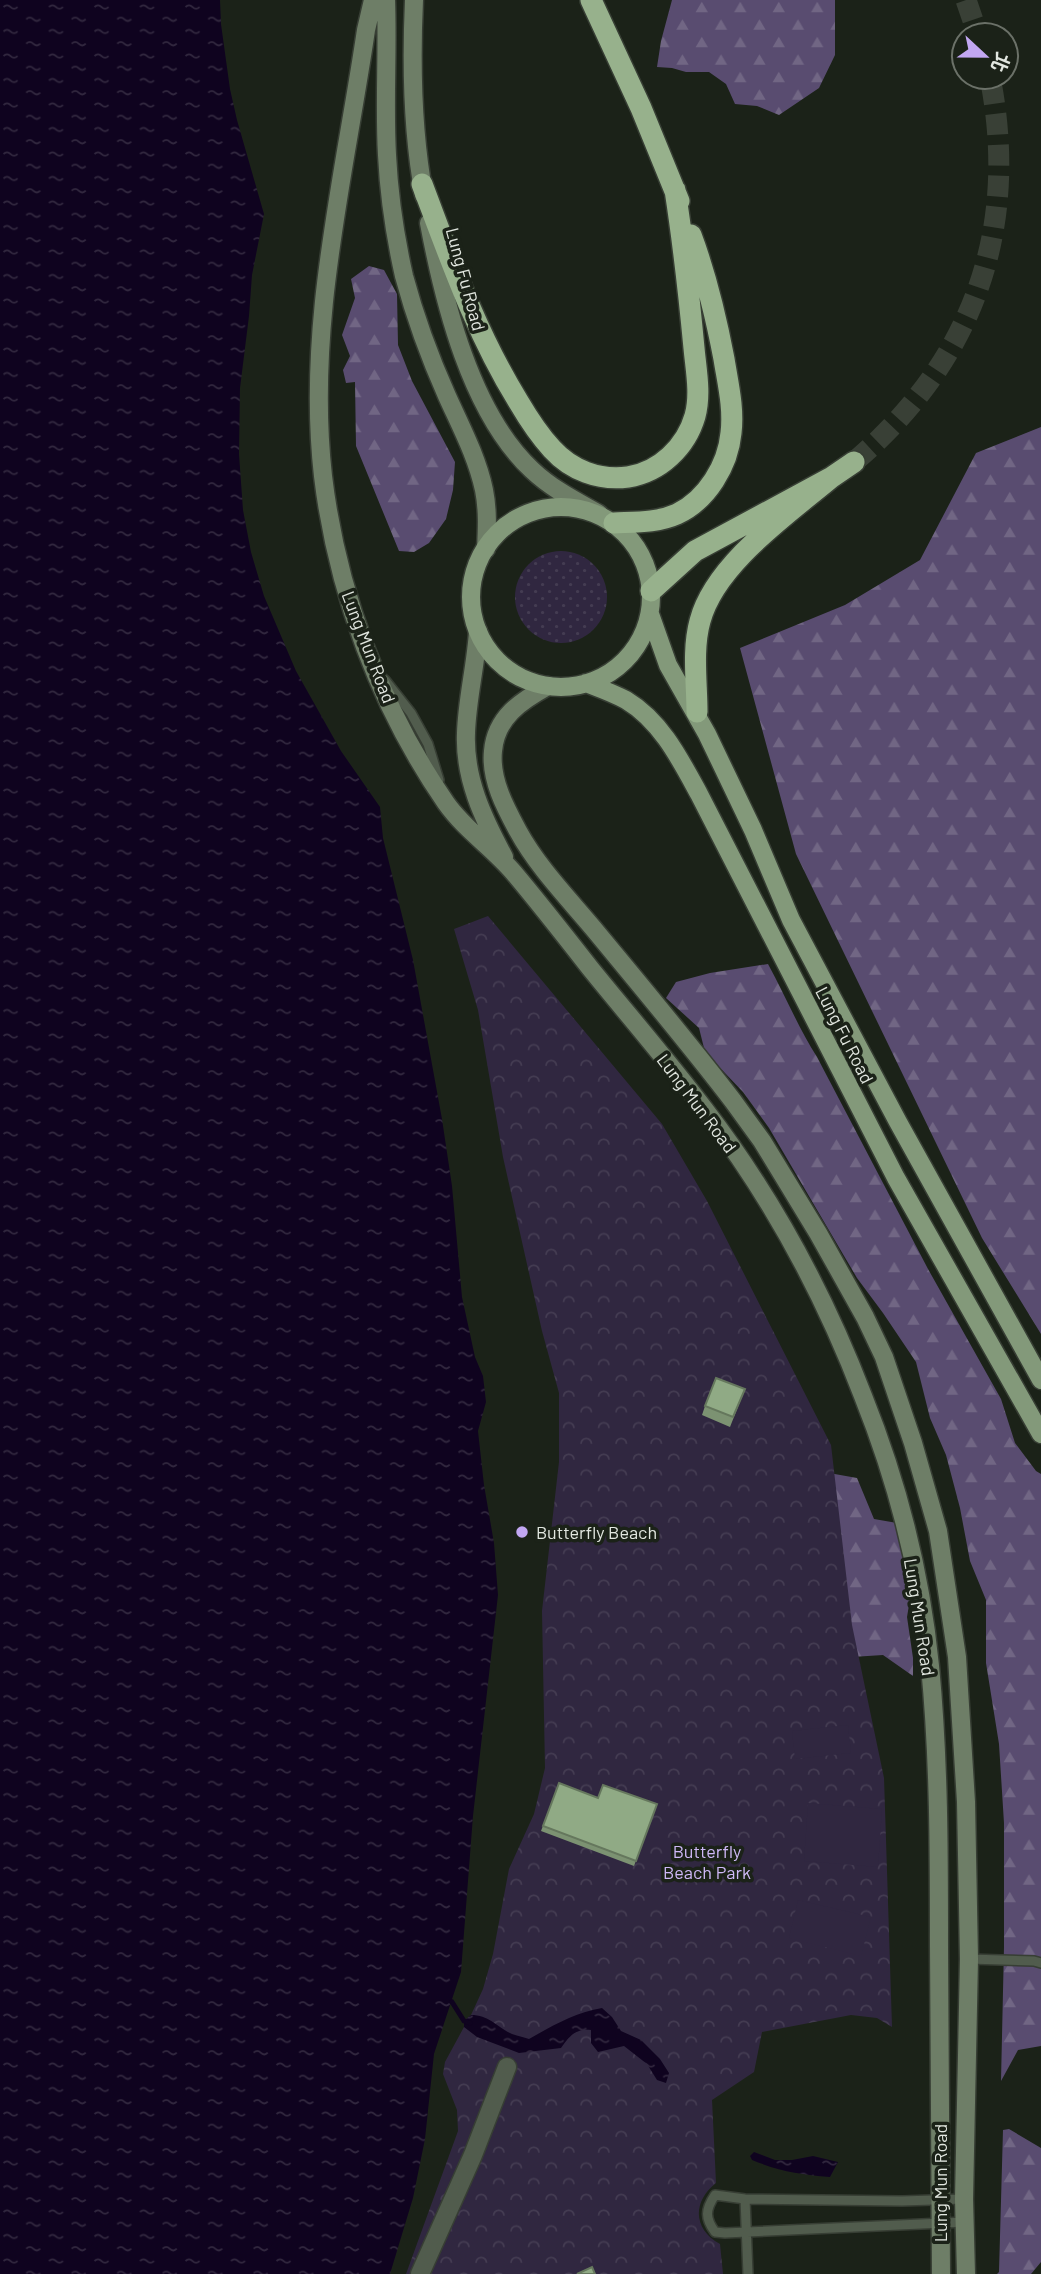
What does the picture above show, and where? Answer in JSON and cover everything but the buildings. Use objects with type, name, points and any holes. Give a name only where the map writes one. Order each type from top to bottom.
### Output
[{"type":"highway","points":[[591,0],[675,190],[701,266],[718,328],[732,419],[729,447],[719,472],[690,507],[657,520],[606,519]]},
{"type":"highway","points":[[422,184],[472,313],[504,377],[529,419],[550,448],[570,465],[595,475],[620,477],[649,470],[675,452],[688,435],[697,407],[691,316],[675,190]]},
{"type":"highway","points":[[651,591],[695,551],[832,477],[854,462]]},
{"type":"highway","points":[[697,712],[697,635],[703,612],[713,591],[720,579],[744,553],[832,477]]},
{"type":"main road","name":"Lung Mun Road","points":[[373,0],[325,282],[321,328],[318,400],[324,478],[329,515],[348,593],[371,663],[405,736],[445,802],[459,820],[509,867],[692,1093],[749,1171],[774,1211],[838,1335],[864,1398],[880,1445],[916,1575],[930,1666],[936,1755],[939,1872],[941,2274]]},
{"type":"main road","points":[[386,0],[387,155],[394,229],[405,278],[424,338],[478,468],[486,509],[486,549]]},
{"type":"main road","name":"Lung Fu Road","points":[[414,0],[412,82],[422,184],[440,275],[480,394],[492,420],[507,442],[533,471],[561,493],[606,519],[627,534],[645,563],[651,591],[650,614],[637,646],[613,670],[598,679],[565,687],[548,686],[516,675],[502,665],[484,645],[471,605],[475,571],[486,549],[503,528],[532,511],[555,506],[576,506],[606,519]]},
{"type":"main road","name":"Lung Fu Road","points":[[650,614],[668,665],[697,712],[753,830],[791,920],[898,1122],[1041,1380]]},
{"type":"main road","points":[[478,631],[476,666],[467,720],[467,762],[481,810],[509,867]]},
{"type":"main road","name":"Lung Fu Road","points":[[586,683],[619,697],[642,711],[675,750],[890,1167],[1041,1434]]},
{"type":"main road","name":"Lung Fu Road","points":[[530,850],[502,800],[492,754],[498,730],[511,710],[548,686]]},
{"type":"main road","name":"Lung Mun Road","points":[[530,850],[692,1048],[762,1141],[865,1317],[884,1357],[913,1443],[938,1531],[957,1657],[966,1802],[970,1959],[964,2199],[966,2274]]},
{"type":"street","points":[[420,2274],[473,2155],[507,2067]]},
{"type":"lane","points":[[970,1959],[1041,1963]]},
{"type":"lane","points":[[964,2199],[745,2199],[715,2195],[707,2206],[706,2220],[715,2232],[965,2222]]},
{"type":"lane","points":[[745,2199],[748,2274]]},
{"type":"green space","points":[[672,0],[835,0],[835,55],[819,88],[779,115],[757,106],[735,104],[726,84],[709,72],[686,72],[657,67]]},
{"type":"green space","points":[[369,266],[384,270],[397,294],[398,345],[412,381],[455,462],[453,490],[446,519],[429,543],[414,552],[399,551],[356,446],[355,382],[346,383],[343,370],[350,356],[342,335],[355,298],[351,279]]},
{"type":"green space","points":[[1041,427],[1041,1334],[982,1238],[796,854],[740,648],[845,605],[920,560],[976,453]]},
{"type":"green space","points":[[561,551],[579,554],[594,564],[604,579],[607,597],[604,615],[594,630],[579,640],[561,643],[543,640],[528,630],[518,615],[515,597],[518,579],[528,564],[543,554]]},
{"type":"green space","name":"Butterfly Beach Park","points":[[488,916],[662,1124],[707,1201],[831,1445],[852,1625],[884,1778],[892,2027],[877,2018],[851,2015],[762,2032],[754,2072],[712,2100],[716,2183],[703,2198],[699,2215],[705,2231],[720,2244],[723,2274],[406,2274],[458,2131],[457,2110],[443,2074],[445,2062],[483,1989],[493,1954],[509,1869],[534,1814],[545,1768],[542,1611],[559,1462],[559,1393],[542,1331],[503,1157],[478,1010],[454,929]]},
{"type":"green space","points":[[768,964],[928,1269],[1001,1399],[1015,1443],[1041,1474],[1041,2046],[1018,2050],[1001,2081],[1004,1823],[999,1744],[986,1663],[986,1600],[970,1561],[946,1455],[930,1418],[916,1362],[857,1278],[769,1128],[743,1092],[705,1052],[699,1028],[666,998],[676,982],[710,973]]},
{"type":"green space","points":[[801,1468],[857,1478],[874,1519],[897,1523],[918,1551],[907,1617],[913,1676],[883,1655],[821,1659]]},
{"type":"green space","points":[[848,1725],[851,1753],[795,1759],[792,1731]]},
{"type":"green space","points":[[808,1803],[882,1809],[878,1867],[804,1861]]},
{"type":"green space","points":[[798,1900],[871,1917],[861,1956],[789,1938]]},
{"type":"green space","points":[[1009,2129],[1041,2148],[1041,2262],[1031,2274],[997,2274],[1003,2130]]},
{"type":"water","points":[[0,0],[220,0],[230,89],[264,214],[252,275],[240,388],[239,454],[243,510],[251,552],[264,596],[296,671],[341,751],[380,807],[383,838],[413,960],[442,1119],[452,1186],[462,1297],[475,1357],[483,1376],[486,1402],[478,1431],[494,1543],[498,1595],[473,1816],[461,1972],[434,2054],[425,2139],[413,2198],[390,2274],[0,2274]]},
{"type":"water","points":[[602,2008],[621,2031],[641,2040],[660,2059],[669,2073],[666,2083],[657,2080],[647,2064],[624,2046],[598,2052],[591,2043],[591,2030],[577,2032],[561,2048],[519,2053],[477,2037],[464,2027],[464,2021],[471,2015],[477,2016],[488,2019],[512,2034],[529,2039],[574,2016]]},
{"type":"water","points":[[754,2152],[775,2160],[813,2156],[838,2162],[830,2177],[809,2175],[781,2170],[752,2160],[750,2156]]},
{"type":"waterway","points":[[452,2002],[464,2021],[470,2023]]},
{"type":"tunnel","points":[[966,0],[973,21]]},
{"type":"tunnel","points":[[854,462],[895,423],[930,381],[957,336],[978,289],[992,239],[998,188],[998,133],[992,91]]},
{"type":"place","name":"Butterfly Beach","points":[[522,1532]]}]
